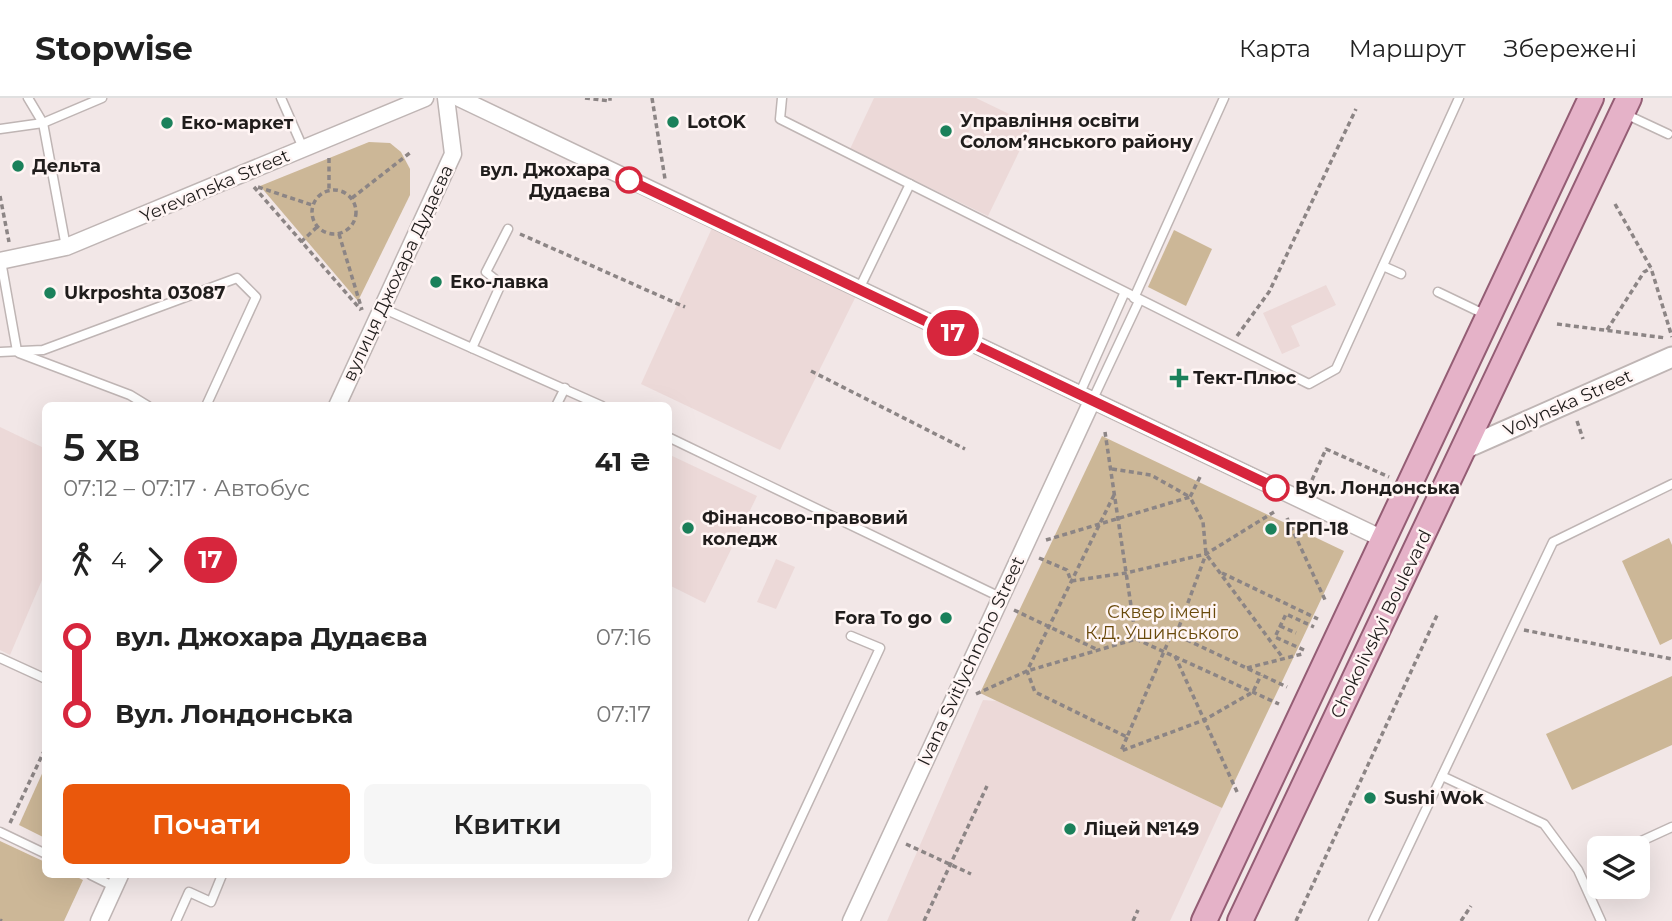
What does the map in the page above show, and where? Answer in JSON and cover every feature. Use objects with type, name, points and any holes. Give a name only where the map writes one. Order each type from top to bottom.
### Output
[{"type":"main road","name":"Chokolivskyi Boulevard","points":[[1204,921],[1488,316],[1585,100]]},
{"type":"main road","name":"Chokolivskyi Boulevard","points":[[1240,921],[1625,105]]},
{"type":"street","name":"Yerevanska Street","points":[[0,261],[66,247],[425,98]]},
{"type":"street","name":"вулиця Джохара Дудаєва","points":[[339,402],[453,154],[446,98]]},
{"type":"street","points":[[459,98],[860,287],[1383,539]]},
{"type":"street","name":"Volynska Street","points":[[1464,449],[1672,357]]},
{"type":"street","name":"Ivana Svitlychnoho Street","points":[[851,921],[897,839],[1004,602],[1086,398]]},
{"type":"street","points":[[99,921],[117,881]]},
{"type":"lane","points":[[28,98],[43,123],[66,247]]},
{"type":"lane","points":[[0,129],[43,123],[102,98]]},
{"type":"lane","points":[[281,98],[303,148]]},
{"type":"lane","points":[[782,98],[780,119],[1124,294],[1309,384],[1336,369],[1459,98]]},
{"type":"lane","points":[[1086,398],[1136,300],[1224,98]]},
{"type":"lane","points":[[1625,105],[1668,134]]},
{"type":"lane","points":[[860,287],[910,184]]},
{"type":"lane","points":[[472,348],[501,284],[486,272],[508,229]]},
{"type":"lane","points":[[0,261],[17,351]]},
{"type":"lane","points":[[1383,266],[1401,274]]},
{"type":"lane","points":[[0,352],[43,350],[237,278],[256,297],[208,402]]},
{"type":"lane","points":[[1438,292],[1488,316]]},
{"type":"lane","points":[[1086,398],[1124,294]]},
{"type":"lane","points":[[382,308],[594,402]]},
{"type":"lane","points":[[17,351],[40,363],[130,395],[141,402]]},
{"type":"lane","points":[[558,402],[565,388]]},
{"type":"lane","points":[[672,439],[1004,602]]},
{"type":"lane","points":[[1373,921],[1553,542],[1672,484]]},
{"type":"lane","points":[[753,921],[880,648],[851,636]]},
{"type":"lane","points":[[0,658],[42,677]]},
{"type":"lane","points":[[1442,775],[1544,824],[1578,870],[1601,921]]},
{"type":"lane","points":[[1650,837],[1672,827]]},
{"type":"lane","points":[[2,833],[42,852]]},
{"type":"lane","points":[[176,921],[189,892],[211,902],[221,878]]},
{"type":"path","points":[[585,98],[610,101],[610,98]]},
{"type":"path","points":[[652,98],[666,181]]},
{"type":"path","points":[[1230,346],[1269,292],[1356,109]]},
{"type":"path","points":[[352,198],[411,152]]},
{"type":"path","points":[[329,153],[329,191]]},
{"type":"path","points":[[312,205],[253,186],[362,312],[339,234]]},
{"type":"path","points":[[336,189],[352,198],[357,214],[349,228],[339,234],[323,232],[317,227],[313,221],[312,205],[321,193],[336,189]]},
{"type":"path","points":[[0,196],[9,243]]},
{"type":"path","points":[[1557,324],[1672,337],[1651,268],[1615,204]]},
{"type":"path","points":[[301,242],[317,227]]},
{"type":"path","points":[[508,229],[685,307]]},
{"type":"path","points":[[1607,330],[1644,272],[1651,268]]},
{"type":"path","points":[[811,370],[965,449]]},
{"type":"path","points":[[1576,419],[1583,439]]},
{"type":"path","points":[[1105,432],[1136,639]]},
{"type":"path","points":[[1312,480],[1326,449],[1390,477]]},
{"type":"path","points":[[1112,469],[1151,474],[1191,497],[1203,523],[1206,554],[1176,635]]},
{"type":"path","points":[[1041,541],[1191,497],[1200,477]]},
{"type":"path","points":[[1114,495],[1027,671],[1035,692],[1127,737]]},
{"type":"path","points":[[1071,581],[1126,573],[1206,554],[1273,512]]},
{"type":"path","points":[[1287,518],[1326,602]]},
{"type":"path","points":[[1206,554],[1283,659]]},
{"type":"path","points":[[1034,555],[1067,570],[1071,581]]},
{"type":"path","points":[[1220,573],[1318,619]]},
{"type":"path","points":[[1004,602],[1048,627],[1100,651]]},
{"type":"path","points":[[1296,921],[1438,613]]},
{"type":"path","points":[[1246,668],[1303,652],[1275,637],[1286,614],[1314,627]]},
{"type":"path","points":[[1280,625],[1296,633]]},
{"type":"path","points":[[1512,628],[1672,659]]},
{"type":"path","points":[[1261,675],[1253,692],[1204,720],[1121,751],[1172,633],[1287,687]]},
{"type":"path","points":[[968,698],[1027,671],[1136,639],[1279,704]]},
{"type":"path","points":[[1175,655],[1238,794]]},
{"type":"path","points":[[2,833],[42,755]]},
{"type":"path","points":[[924,921],[987,786]]},
{"type":"path","points":[[897,839],[971,874]]},
{"type":"path","points":[[1461,921],[1471,906]]},
{"type":"path","points":[[1133,921],[1138,910]]},
{"type":"shaded area","points":[[874,98],[976,98],[1032,125],[988,216],[850,149]]},
{"type":"shaded area","points":[[712,228],[856,296],[780,450],[641,384]]},
{"type":"shaded area","points":[[1326,285],[1336,305],[1291,326],[1300,346],[1282,354],[1263,313]]},
{"type":"shaded area","points":[[0,427],[42,447],[42,580],[10,655],[0,650]]},
{"type":"shaded area","points":[[672,456],[757,496],[705,603],[672,586]]},
{"type":"shaded area","points":[[776,559],[795,567],[776,609],[757,602]]},
{"type":"shaded area","name":"Ліцей №149","points":[[983,700],[997,701],[1222,808],[1170,921],[887,921]]},
{"type":"green space","points":[[369,142],[390,143],[401,152],[410,169],[410,195],[358,301],[260,186]]},
{"type":"green space","points":[[1174,230],[1212,249],[1186,306],[1148,287]]},
{"type":"green space","name":"Сквер імені К.Д. Ушинського","points":[[1102,436],[1344,551],[1222,808],[980,693]]},
{"type":"green space","points":[[1669,538],[1672,545],[1672,639],[1660,645],[1622,561]]},
{"type":"green space","points":[[1672,676],[1672,745],[1572,790],[1546,734]]},
{"type":"green space","points":[[42,774],[42,836],[19,825]]},
{"type":"green space","points":[[0,841],[42,861],[42,878],[83,880],[64,921],[0,921]]},
{"type":"bus line","name":"17","points":[[629,180],[852,283],[1276,488]]},
{"type":"place","name":"LotOK","points":[[673,122]]},
{"type":"place","name":"Еко-маркет","points":[[167,123]]},
{"type":"place","name":"Управління освіти Солом’янського району","points":[[946,131]]},
{"type":"place","name":"Дельта","points":[[18,166]]},
{"type":"place","name":"вул. Джохара Дудаєва","points":[[629,180]]},
{"type":"place","name":"Еко-лавка","points":[[436,282]]},
{"type":"place","name":"Ukrposhta 03087","points":[[50,293]]},
{"type":"place","name":"Тект-Плюс","points":[[1179,378]]},
{"type":"place","name":"Вул. Лондонська","points":[[1276,488]]},
{"type":"place","name":"Фінансово-правовий коледж","points":[[688,528]]},
{"type":"place","name":"ГРП-18","points":[[1271,529]]},
{"type":"place","name":"Fora To go","points":[[946,618]]},
{"type":"place","name":"Sushi Wok","points":[[1370,798]]},
{"type":"place","name":"Ліцей №149","points":[[1070,829]]}]
